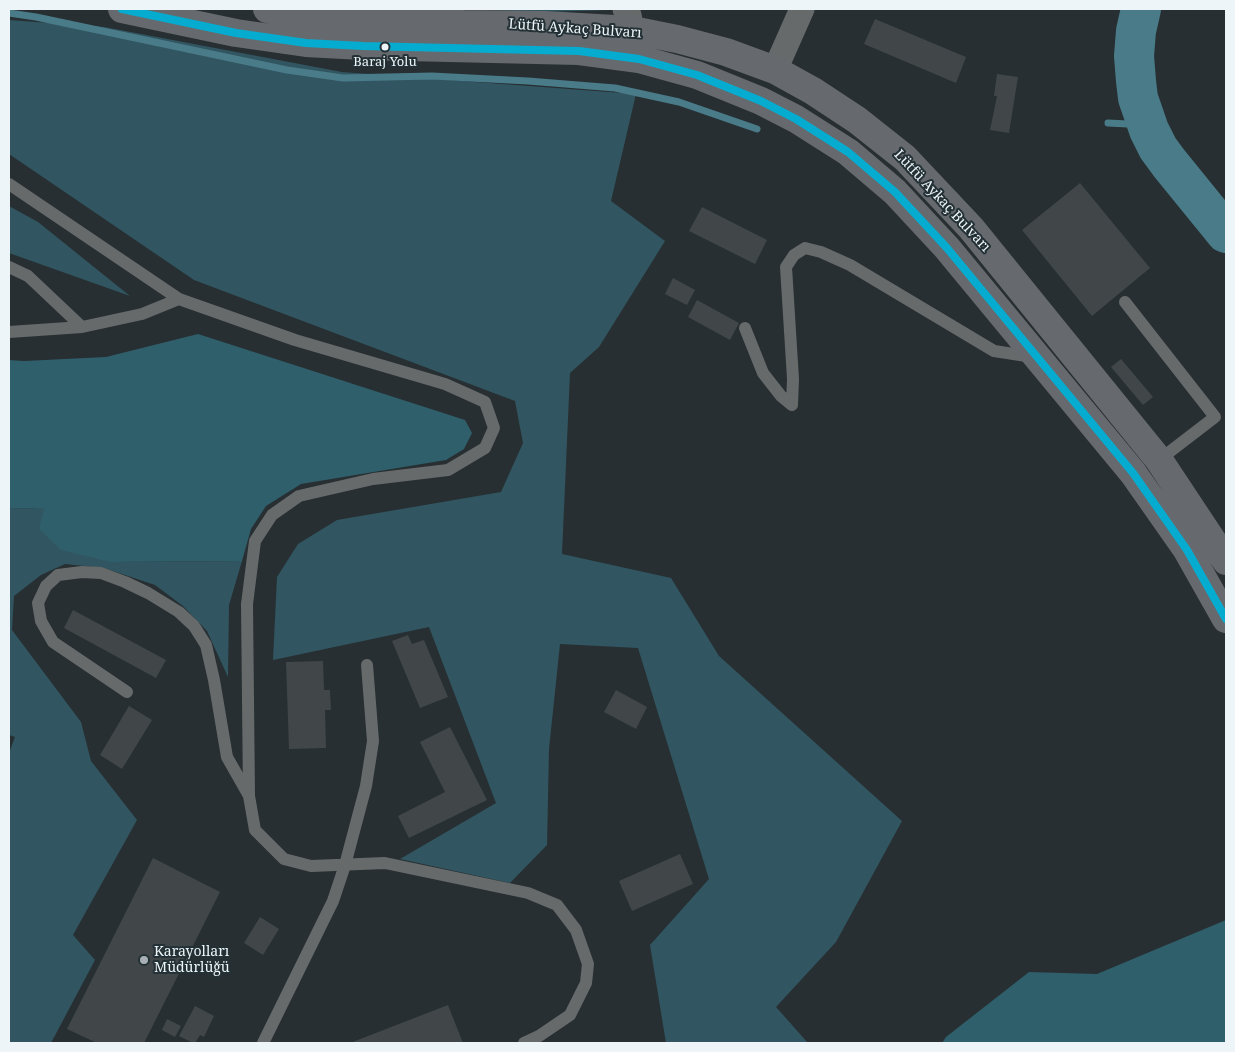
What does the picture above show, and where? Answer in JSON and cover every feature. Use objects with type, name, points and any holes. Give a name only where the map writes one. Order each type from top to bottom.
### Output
[{"type":"main road","name":"Lütfü Aykaç Bulvarı","points":[[122,9],[236,33],[306,43],[579,51],[639,59],[697,75],[761,101],[796,119],[848,152],[895,192],[947,248],[1133,473],[1187,550],[1226,619]]},
{"type":"main road","name":"Lütfü Aykaç Bulvarı","points":[[267,9],[304,16],[463,24],[555,25],[629,20],[677,39],[726,52],[775,70],[813,91],[858,120],[906,158],[971,228],[1159,460],[1226,561]]},
{"type":"main road","points":[[761,101],[775,70]]},
{"type":"street","points":[[775,70],[802,9]]},
{"type":"lane","points":[[9,184],[178,298],[295,340],[445,384],[485,402],[494,428],[485,448],[448,470],[373,479],[299,496],[272,515],[255,541],[247,604],[249,796],[256,830],[284,859],[312,866],[385,863],[528,892],[557,905],[576,930],[588,964],[586,983],[570,1015],[524,1043]]},
{"type":"lane","points":[[745,328],[763,373],[781,396],[792,405],[793,378],[786,267],[794,255],[805,248],[821,252],[850,265],[994,350],[1040,359]]},
{"type":"lane","points":[[9,267],[28,276],[82,327]]},
{"type":"lane","points":[[9,332],[82,327],[142,314],[178,298]]},
{"type":"lane","points":[[1125,302],[1215,417],[1159,460]]},
{"type":"lane","points":[[126,692],[53,642],[41,621],[38,603],[46,586],[58,575],[82,572],[101,573],[125,582],[148,593],[179,612],[194,626],[206,645],[227,757],[249,796]]},
{"type":"lane","points":[[263,1043],[333,901],[345,865],[366,786],[373,741],[367,665]]},
{"type":"shaded area","points":[[467,9],[616,9],[538,12]]},
{"type":"shaded area","points":[[9,20],[104,27],[342,72],[636,94],[611,201],[665,241],[599,347],[570,373],[562,554],[671,578],[719,656],[902,821],[836,942],[776,1007],[808,1043],[666,1043],[650,945],[709,879],[638,648],[560,644],[549,749],[547,845],[510,883],[400,859],[496,803],[429,627],[273,660],[277,577],[298,544],[337,520],[501,492],[523,443],[515,401],[194,280],[9,154]]},
{"type":"shaded area","points":[[9,206],[38,222],[130,296],[9,253]]},
{"type":"shaded area","points":[[198,334],[465,420],[472,433],[464,449],[446,460],[301,484],[266,506],[251,529],[242,561],[111,562],[61,550],[39,529],[44,509],[9,508],[9,360],[106,357]]},
{"type":"shaded area","points":[[9,508],[45,509],[111,562],[242,561],[229,605],[228,677],[207,631],[183,606],[155,585],[104,568],[65,564],[41,575],[14,596],[12,630],[81,722],[91,761],[137,820],[73,935],[95,960],[51,1043],[9,1043],[9,753],[15,737],[9,735]]},
{"type":"shaded area","points":[[1226,920],[1226,1043],[942,1043],[946,1037],[1029,972],[1097,974]]},
{"type":"building","points":[[875,19],[966,57],[956,83],[864,44]]},
{"type":"building","points":[[997,74],[1018,77],[1009,133],[990,130],[997,96],[994,96]]},
{"type":"building","points":[[1080,183],[1150,268],[1092,316],[1022,230]]},
{"type":"building","points":[[702,207],[767,240],[755,264],[689,231]]},
{"type":"building","points":[[673,278],[695,290],[687,305],[665,294]]},
{"type":"building","points":[[697,300],[739,323],[730,340],[688,317]]},
{"type":"building","points":[[1121,359],[1153,397],[1143,405],[1111,367]]},
{"type":"building","points":[[73,610],[166,660],[156,678],[64,628]]},
{"type":"building","points":[[408,635],[412,644],[424,640],[448,697],[420,708],[392,641]]},
{"type":"building","points":[[323,661],[324,690],[330,690],[331,710],[325,710],[326,748],[289,749],[286,662]]},
{"type":"building","points":[[616,690],[647,707],[636,729],[604,712]]},
{"type":"building","points":[[129,706],[152,720],[122,769],[100,755]]},
{"type":"building","points":[[450,727],[487,800],[409,838],[398,816],[445,792],[420,742]]},
{"type":"building","points":[[680,854],[693,884],[632,911],[619,881]]},
{"type":"building","name":"Karayolları Müdürlüğü","points":[[153,858],[220,892],[144,1043],[97,1043],[67,1029]]},
{"type":"building","points":[[260,917],[279,929],[263,955],[244,943]]},
{"type":"building","points":[[448,1005],[463,1043],[350,1043]]},
{"type":"building","points":[[195,1006],[214,1016],[204,1037],[200,1035],[195,1043],[193,1043],[179,1036]]},
{"type":"building","points":[[167,1019],[181,1026],[175,1037],[162,1030]]},
{"type":"waterway","points":[[1141,9],[1136,31],[1134,56],[1138,98],[1149,130],[1158,148],[1169,163],[1226,233]]},
{"type":"waterway","points":[[9,13],[36,17],[287,70],[343,78],[432,76],[615,88],[679,102],[757,129]]},
{"type":"waterway","points":[[1108,123],[1147,125]]},
{"type":"transit line","points":[[122,9],[236,33],[306,43],[579,51],[639,59],[697,75],[761,101],[796,119],[848,152],[895,192],[947,248],[1133,473],[1187,550],[1226,619]]},
{"type":"place","name":"Baraj Yolu","points":[[385,47]]},
{"type":"place","name":"Karayolları Müdürlüğü","points":[[144,960]]}]
